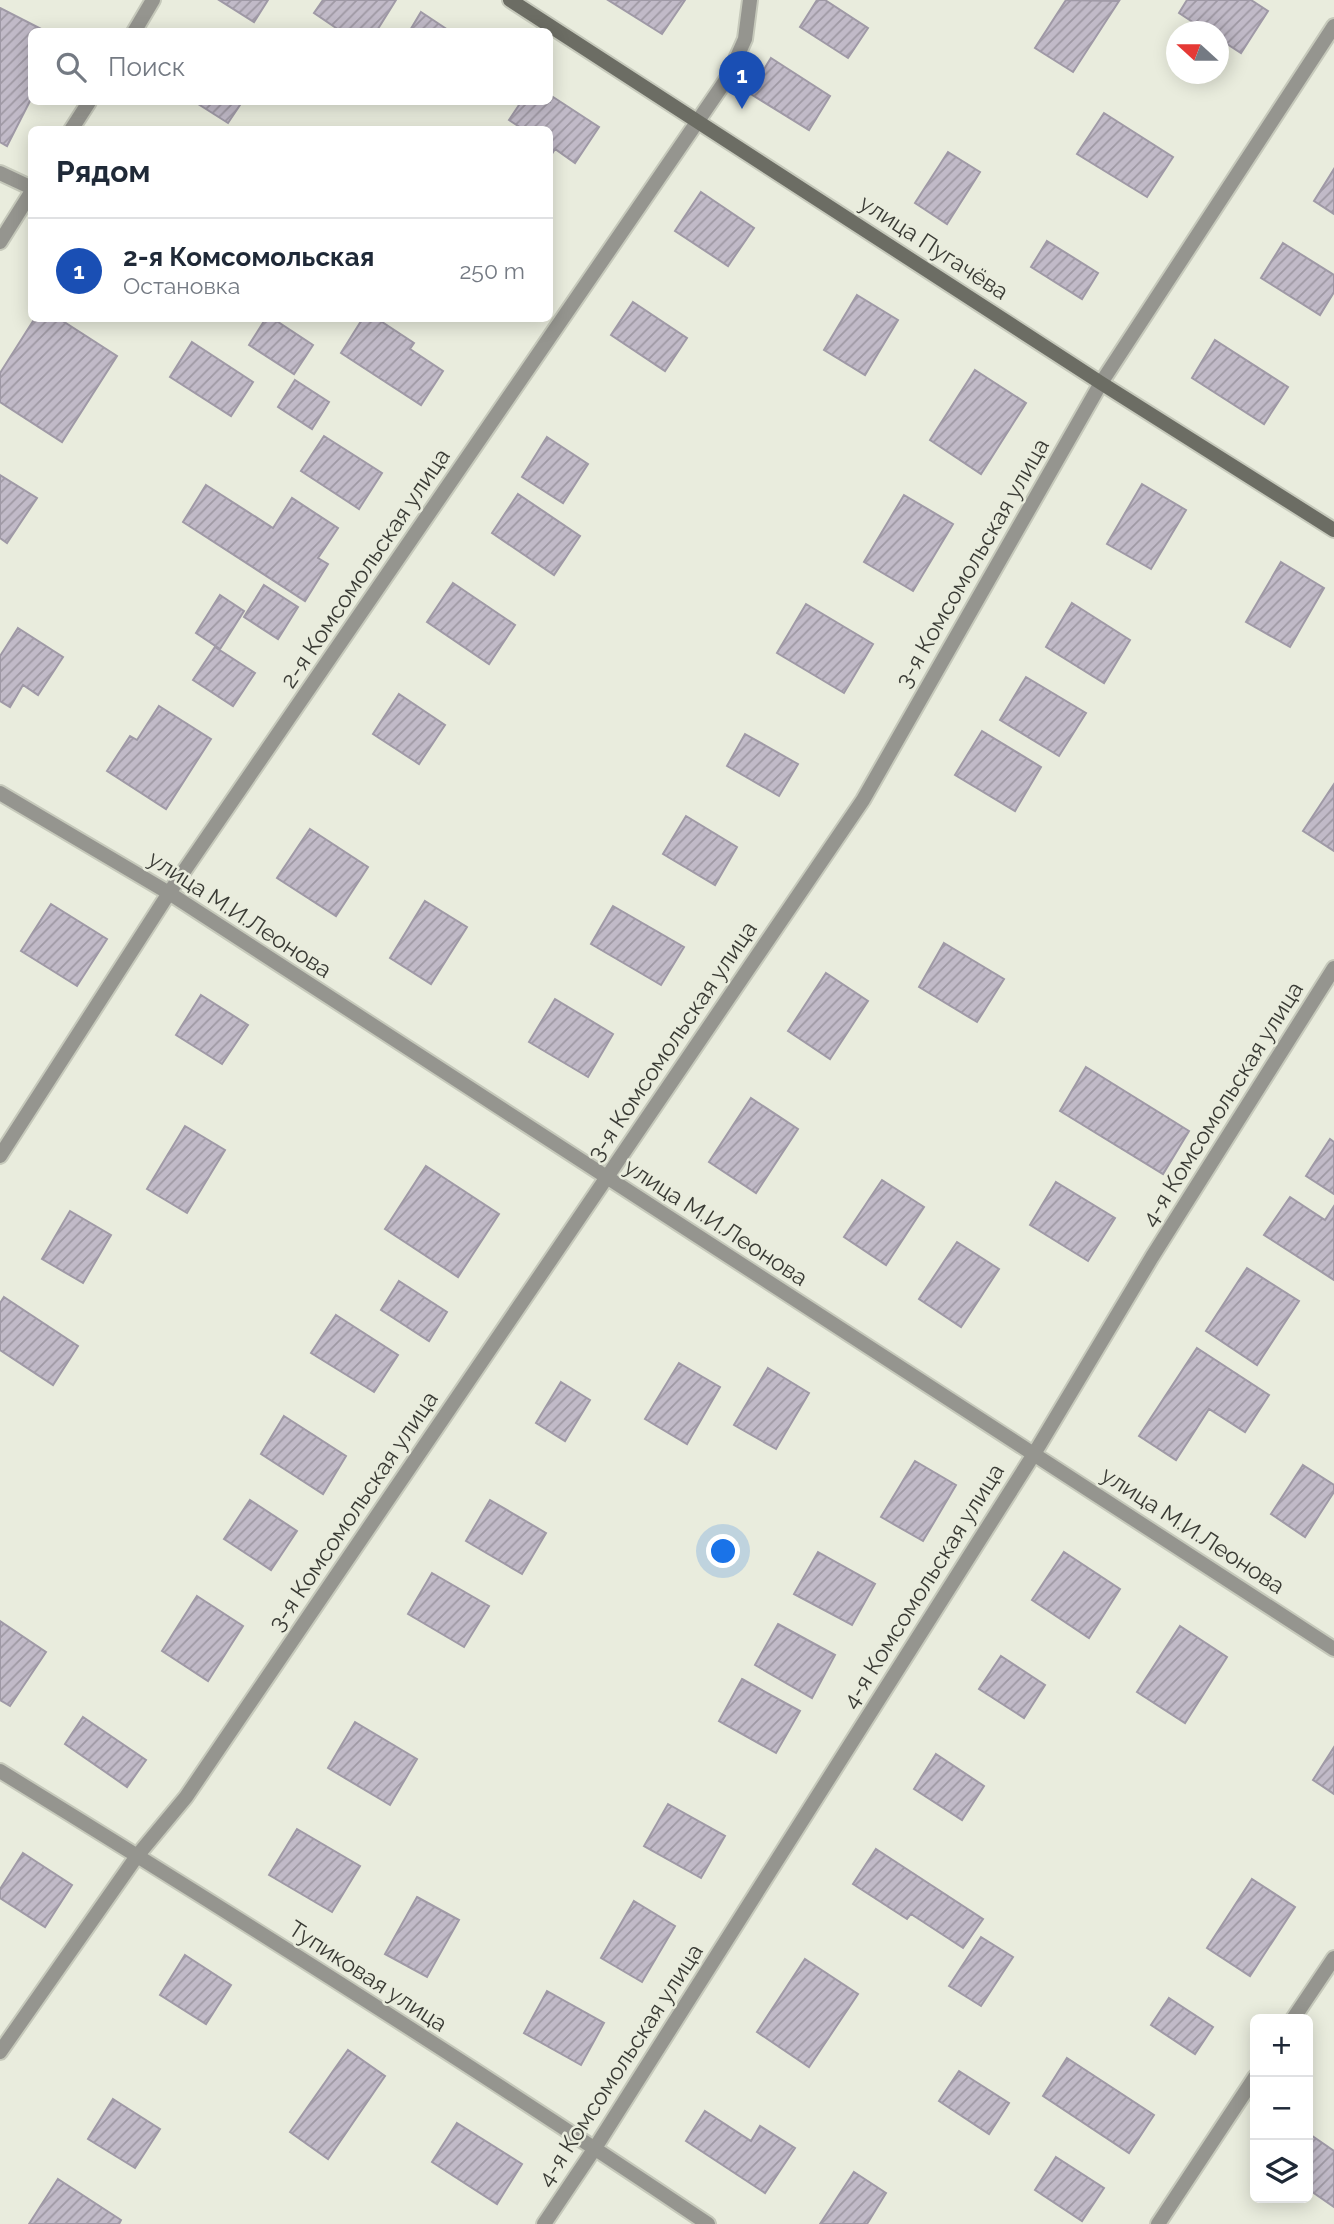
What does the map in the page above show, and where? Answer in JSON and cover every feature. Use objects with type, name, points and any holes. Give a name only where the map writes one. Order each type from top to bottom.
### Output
[{"type":"main road","name":"улица Пугачёва","points":[[510,0],[1101,383],[1334,530]]},
{"type":"street","points":[[136,28],[153,0]]},
{"type":"street","name":"2-я Комсомольская улица","points":[[0,1156],[169,893],[728,77],[745,39],[750,0]]},
{"type":"street","name":"3-я Комсомольская улица","points":[[0,2052],[137,1856],[186,1797],[863,800],[1101,383],[1334,26]]},
{"type":"street","points":[[74,126],[87,105]]},
{"type":"street","points":[[0,173],[28,187]]},
{"type":"street","points":[[0,242],[28,196]]},
{"type":"street","name":"улица М.И.Леонова","points":[[0,793],[169,893],[1334,1649]]},
{"type":"street","name":"4-я Комсомольская улица","points":[[544,2224],[595,2148],[1034,1454],[1152,1257],[1334,968]]},
{"type":"street","name":"Тупиковая улица","points":[[0,1771],[595,2148],[708,2224]]},
{"type":"street","points":[[1296,2014],[1334,1958]]},
{"type":"street","points":[[1158,2224],[1250,2085]]},
{"type":"building","points":[[219,0],[268,0],[254,22]]},
{"type":"building","points":[[323,0],[396,0],[378,28],[336,28],[314,13]]},
{"type":"building","points":[[608,0],[685,0],[662,34]]},
{"type":"building","points":[[817,0],[825,0],[868,28],[848,58],[800,27]]},
{"type":"building","points":[[1066,0],[1119,1],[1073,72],[1035,48]]},
{"type":"building","points":[[1187,0],[1251,0],[1268,11],[1241,53],[1229,45],[1229,21],[1191,21],[1179,13]]},
{"type":"building","points":[[0,8],[39,28],[28,28],[28,105],[7,146],[0,142]]},
{"type":"building","points":[[421,12],[445,28],[411,28]]},
{"type":"building","points":[[771,58],[830,96],[809,130],[749,93]]},
{"type":"building","points":[[553,97],[599,127],[575,163],[555,149],[553,152],[553,126],[518,126],[509,120],[519,105],[553,105]]},
{"type":"building","points":[[200,105],[240,105],[228,123]]},
{"type":"building","points":[[1104,113],[1173,157],[1147,197],[1077,154]]},
{"type":"building","points":[[948,152],[980,172],[947,224],[915,203]]},
{"type":"building","points":[[1334,169],[1334,214],[1314,201]]},
{"type":"building","points":[[701,192],[754,228],[728,266],[675,231]]},
{"type":"building","points":[[1047,241],[1098,273],[1082,299],[1031,267]]},
{"type":"building","points":[[1283,243],[1334,275],[1334,292],[1320,315],[1261,278]]},
{"type":"building","points":[[857,295],[898,320],[865,375],[824,350]]},
{"type":"building","points":[[633,302],[687,338],[665,371],[611,335]]},
{"type":"building","points":[[32,322],[64,322],[117,356],[62,442],[0,402],[0,373]]},
{"type":"building","points":[[263,322],[278,322],[313,345],[294,374],[249,345]]},
{"type":"building","points":[[360,322],[382,322],[414,343],[410,349],[443,371],[421,405],[341,353]]},
{"type":"building","points":[[1215,340],[1288,387],[1264,424],[1192,378]]},
{"type":"building","points":[[192,342],[253,382],[231,416],[170,377]]},
{"type":"building","points":[[975,370],[1026,403],[981,474],[930,440]]},
{"type":"building","points":[[295,380],[329,402],[312,429],[278,407]]},
{"type":"building","points":[[324,436],[382,473],[359,509],[301,471]]},
{"type":"building","points":[[547,437],[588,464],[563,503],[522,477]]},
{"type":"building","points":[[0,475],[37,498],[7,543],[0,538]]},
{"type":"building","points":[[1142,484],[1186,510],[1151,569],[1107,544]]},
{"type":"building","points":[[206,485],[273,528],[292,498],[338,528],[318,558],[328,564],[305,601],[183,522]]},
{"type":"building","points":[[518,494],[580,536],[554,575],[492,533]]},
{"type":"building","points":[[904,495],[953,524],[913,591],[864,562]]},
{"type":"building","points":[[1281,562],[1324,588],[1290,647],[1246,622]]},
{"type":"building","points":[[453,583],[515,625],[489,664],[427,622]]},
{"type":"building","points":[[264,585],[298,607],[278,639],[244,617]]},
{"type":"building","points":[[220,595],[244,611],[220,649],[196,633]]},
{"type":"building","points":[[1072,603],[1130,640],[1104,683],[1046,647]]},
{"type":"building","points":[[806,604],[873,644],[844,693],[777,653]]},
{"type":"building","points":[[18,628],[63,657],[38,695],[23,685],[10,707],[0,701],[0,656]]},
{"type":"building","points":[[215,647],[255,673],[233,706],[193,680]]},
{"type":"building","points":[[1026,677],[1086,713],[1059,756],[1000,720]]},
{"type":"building","points":[[399,694],[445,725],[419,764],[373,734]]},
{"type":"building","points":[[159,706],[211,739],[166,809],[107,771],[130,736],[137,740]]},
{"type":"building","points":[[982,731],[1041,767],[1015,811],[955,775]]},
{"type":"building","points":[[745,734],[798,764],[779,796],[727,766]]},
{"type":"building","points":[[1334,784],[1334,851],[1303,831]]},
{"type":"building","points":[[686,816],[737,847],[715,885],[663,854]]},
{"type":"building","points":[[310,829],[368,867],[336,916],[277,878]]},
{"type":"building","points":[[425,901],[467,927],[431,984],[390,958]]},
{"type":"building","points":[[51,904],[107,939],[77,986],[21,951]]},
{"type":"building","points":[[613,906],[684,947],[661,985],[591,944]]},
{"type":"building","points":[[944,943],[1004,979],[977,1022],[919,987]]},
{"type":"building","points":[[826,973],[868,1001],[830,1059],[788,1031]]},
{"type":"building","points":[[201,995],[248,1025],[222,1064],[176,1035]]},
{"type":"building","points":[[555,999],[613,1034],[588,1077],[529,1042]]},
{"type":"building","points":[[1086,1067],[1189,1131],[1163,1174],[1060,1111]]},
{"type":"building","points":[[751,1098],[798,1129],[756,1193],[709,1162]]},
{"type":"building","points":[[185,1126],[225,1150],[187,1213],[147,1189]]},
{"type":"building","points":[[1330,1139],[1334,1142],[1334,1194],[1306,1176]]},
{"type":"building","points":[[426,1166],[499,1214],[458,1277],[385,1229]]},
{"type":"building","points":[[882,1180],[924,1207],[886,1265],[844,1237]]},
{"type":"building","points":[[1056,1182],[1115,1218],[1088,1261],[1030,1225]]},
{"type":"building","points":[[1290,1197],[1325,1220],[1334,1206],[1334,1280],[1264,1235]]},
{"type":"building","points":[[70,1211],[111,1235],[83,1283],[42,1259]]},
{"type":"building","points":[[957,1242],[999,1269],[961,1327],[919,1299]]},
{"type":"building","points":[[1247,1268],[1299,1301],[1257,1365],[1206,1331]]},
{"type":"building","points":[[399,1281],[447,1312],[429,1341],[381,1310]]},
{"type":"building","points":[[4,1297],[78,1346],[53,1385],[0,1350],[0,1303]]},
{"type":"building","points":[[336,1315],[398,1355],[374,1392],[311,1353]]},
{"type":"building","points":[[1197,1348],[1269,1395],[1245,1432],[1209,1409],[1176,1460],[1139,1436]]},
{"type":"building","points":[[679,1363],[720,1387],[687,1444],[645,1419]]},
{"type":"building","points":[[768,1368],[809,1393],[776,1449],[734,1425]]},
{"type":"building","points":[[561,1382],[590,1400],[565,1441],[536,1423]]},
{"type":"building","points":[[284,1416],[346,1456],[323,1494],[261,1454]]},
{"type":"building","points":[[915,1461],[956,1485],[923,1541],[881,1517]]},
{"type":"building","points":[[1303,1465],[1334,1485],[1334,1492],[1305,1537],[1271,1514]]},
{"type":"building","points":[[250,1500],[297,1531],[271,1570],[224,1539]]},
{"type":"building","points":[[490,1500],[546,1533],[522,1574],[466,1541]]},
{"type":"building","points":[[818,1552],[875,1584],[852,1625],[794,1594]]},
{"type":"building","points":[[1064,1552],[1120,1589],[1089,1638],[1032,1600]]},
{"type":"building","points":[[432,1573],[489,1606],[464,1647],[408,1614]]},
{"type":"building","points":[[197,1596],[243,1626],[208,1681],[162,1651]]},
{"type":"building","points":[[0,1621],[46,1652],[10,1706],[0,1700]]},
{"type":"building","points":[[778,1624],[835,1655],[812,1698],[755,1665]]},
{"type":"building","points":[[1180,1626],[1227,1657],[1185,1723],[1137,1692]]},
{"type":"building","points":[[1001,1656],[1045,1685],[1024,1718],[979,1689]]},
{"type":"building","points":[[742,1679],[800,1711],[776,1753],[719,1721]]},
{"type":"building","points":[[83,1717],[146,1760],[127,1787],[65,1744]]},
{"type":"building","points":[[355,1722],[417,1759],[390,1805],[328,1768]]},
{"type":"building","points":[[1334,1747],[1334,1794],[1313,1780]]},
{"type":"building","points":[[936,1754],[984,1786],[962,1820],[914,1789]]},
{"type":"building","points":[[668,1804],[725,1836],[701,1878],[644,1846]]},
{"type":"building","points":[[297,1829],[360,1866],[332,1912],[269,1875]]},
{"type":"building","points":[[876,1849],[983,1919],[963,1948],[911,1914],[907,1919],[853,1884]]},
{"type":"building","points":[[23,1853],[72,1885],[45,1927],[0,1898],[0,1889]]},
{"type":"building","points":[[1252,1879],[1295,1907],[1250,1976],[1207,1948]]},
{"type":"building","points":[[417,1897],[459,1920],[427,1977],[385,1954]]},
{"type":"building","points":[[634,1901],[675,1926],[642,1982],[601,1958]]},
{"type":"building","points":[[981,1937],[1013,1957],[981,2006],[949,1986]]},
{"type":"building","points":[[185,1955],[231,1985],[206,2024],[160,1995]]},
{"type":"building","points":[[805,1959],[858,1994],[809,2067],[757,2032]]},
{"type":"building","points":[[547,1991],[604,2023],[581,2065],[524,2033]]},
{"type":"building","points":[[1169,1998],[1213,2027],[1195,2054],[1151,2025]]},
{"type":"building","points":[[348,2050],[385,2076],[328,2159],[290,2132]]},
{"type":"building","points":[[1067,2058],[1154,2115],[1129,2153],[1043,2096]]},
{"type":"building","points":[[959,2071],[1009,2103],[989,2134],[939,2101]]},
{"type":"building","points":[[113,2099],[160,2129],[135,2168],[88,2139]]},
{"type":"building","points":[[705,2111],[751,2141],[760,2126],[795,2148],[765,2193],[686,2141]]},
{"type":"building","points":[[457,2123],[522,2164],[497,2204],[432,2162]]},
{"type":"building","points":[[1313,2136],[1334,2151],[1334,2207],[1313,2192]]},
{"type":"building","points":[[1056,2157],[1104,2188],[1082,2221],[1035,2190]]},
{"type":"building","points":[[854,2172],[886,2193],[867,2224],[820,2224]]},
{"type":"building","points":[[58,2179],[121,2220],[119,2224],[29,2224]]},
{"type":"place","name":"2-я Комсомольская","points":[[742,109]]}]
